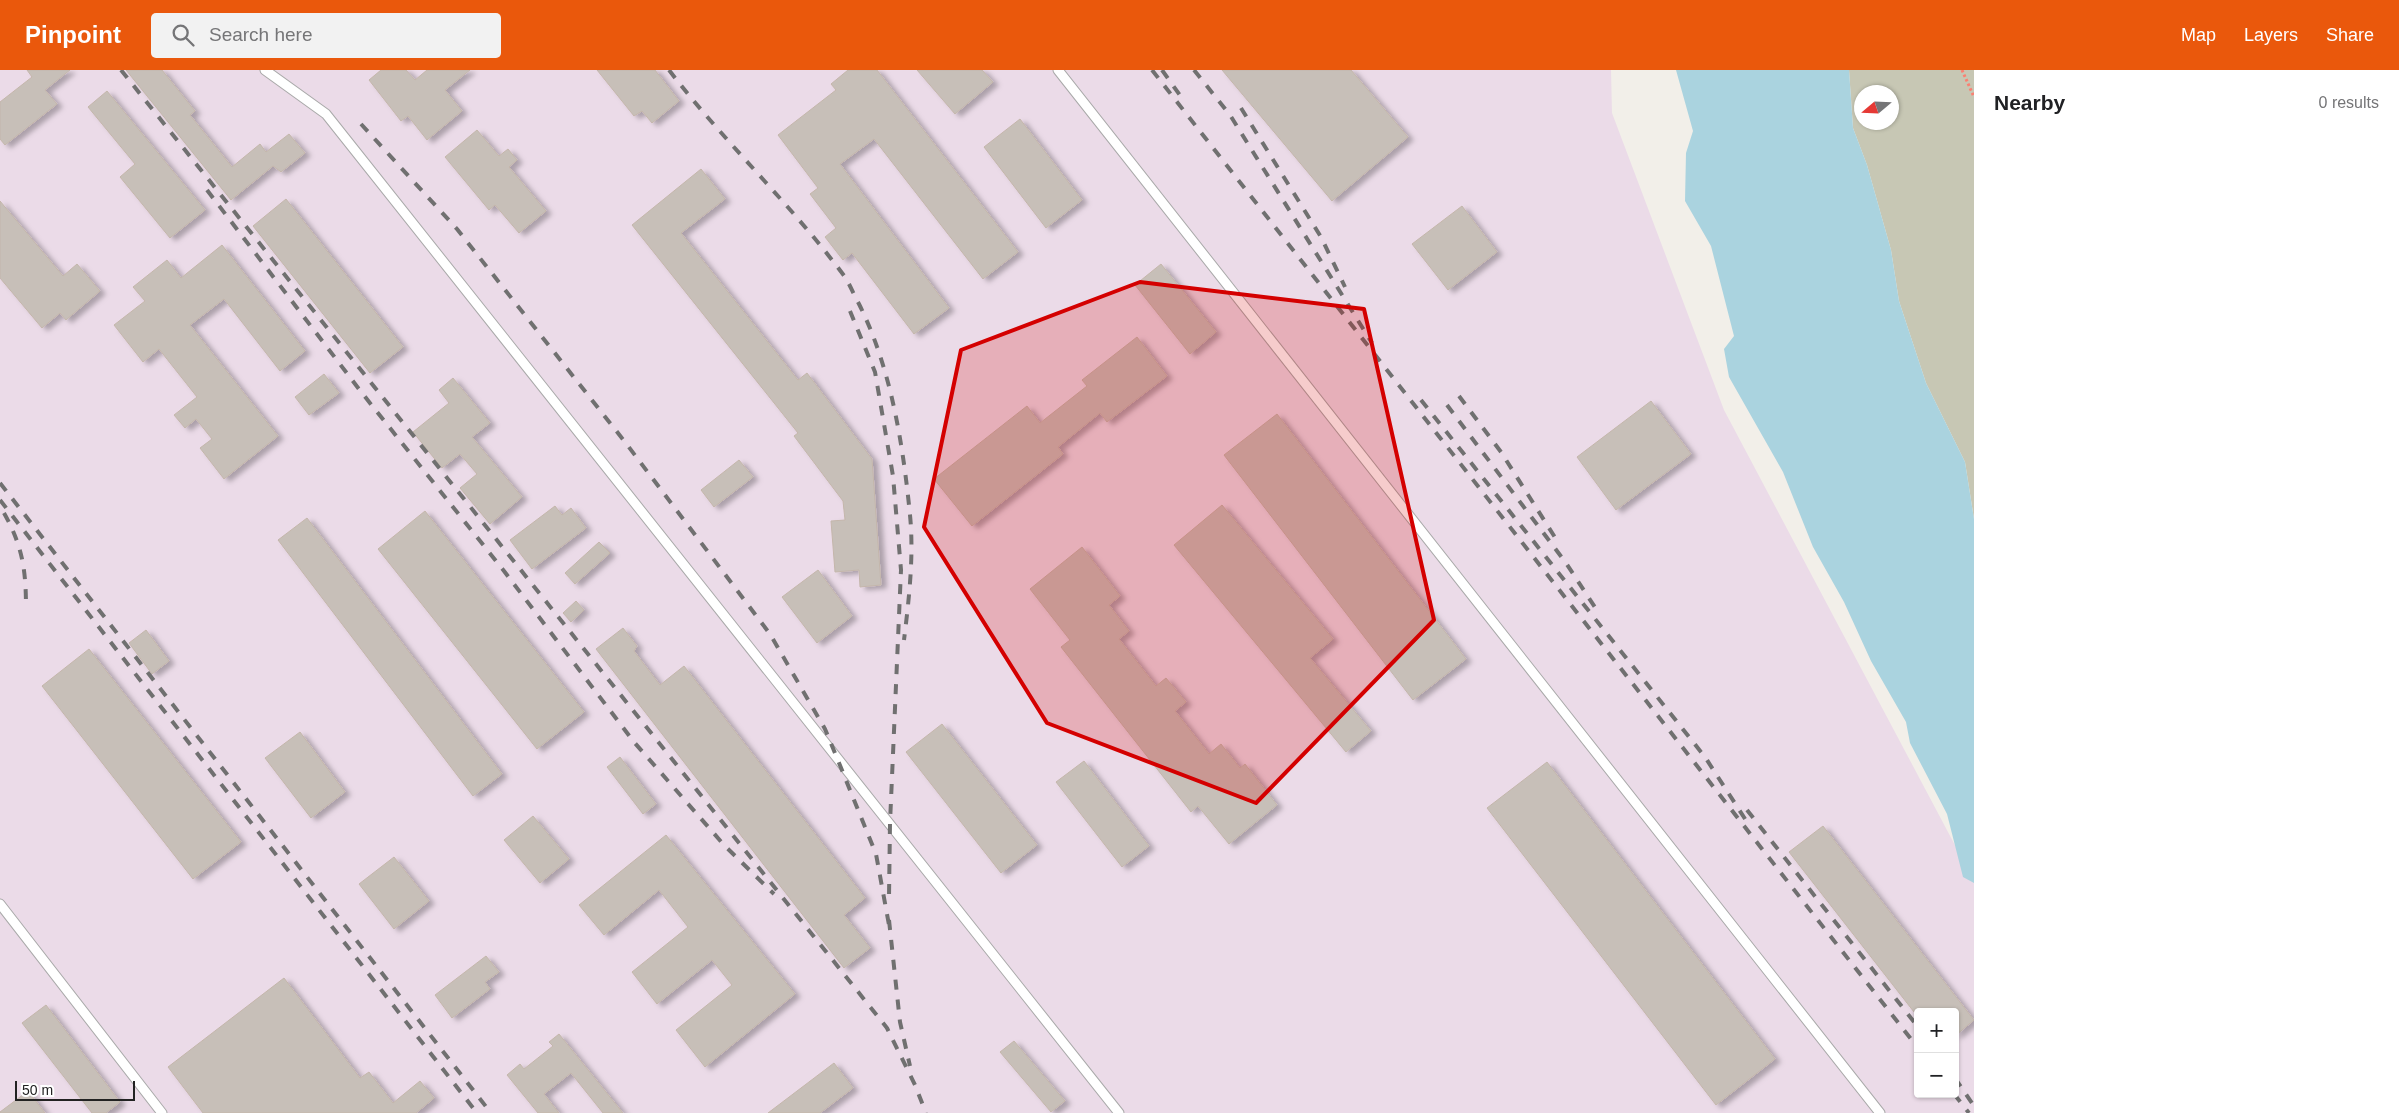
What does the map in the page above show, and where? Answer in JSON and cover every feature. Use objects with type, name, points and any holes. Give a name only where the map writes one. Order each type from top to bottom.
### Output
[{"type":"lane","points":[[264,70],[326,114],[1119,1113]]},
{"type":"lane","points":[[1058,70],[1880,1113]]},
{"type":"lane","points":[[0,904],[162,1113]]},
{"type":"path","points":[[1962,70],[1974,97]]},
{"type":"highlighted area","points":[[1140,282],[1364,309],[1434,620],[1256,803],[1047,723],[924,527],[961,350]]},
{"type":"shaded area","points":[[0,70],[1611,70],[1612,113],[1724,410],[1974,881],[1974,1113],[0,1113]]},
{"type":"shaded area","points":[[1849,70],[1974,70],[1974,519],[1965,462],[1926,383],[1899,301],[1891,250],[1867,165],[1853,128]]},
{"type":"water","points":[[1676,70],[1849,70],[1853,128],[1867,165],[1891,250],[1899,301],[1926,383],[1965,462],[1974,519],[1974,883],[1963,877],[1947,814],[1910,743],[1906,722],[1871,661],[1844,602],[1813,547],[1783,472],[1729,377],[1724,349],[1734,336],[1711,246],[1685,201],[1686,153],[1693,131]]},
{"type":"building","points":[[27,70],[70,70],[45,90],[57,104],[5,145],[0,139],[0,102],[32,77]]},
{"type":"building","points":[[126,70],[162,70],[195,111],[190,115],[232,167],[260,144],[266,152],[289,134],[305,153],[281,172],[273,166],[231,200]]},
{"type":"building","points":[[381,70],[406,70],[415,80],[427,70],[470,70],[445,90],[462,111],[427,140],[408,116],[401,121],[369,80]]},
{"type":"building","points":[[597,70],[655,70],[679,101],[652,123],[642,111],[634,116]]},
{"type":"building","points":[[848,70],[877,70],[1018,252],[983,279],[874,139],[840,164],[949,308],[914,334],[852,253],[843,260],[825,237],[836,228],[810,194],[818,188],[778,135],[836,90],[831,84]]},
{"type":"building","points":[[917,70],[982,70],[993,82],[955,114]]},
{"type":"building","points":[[1222,70],[1351,70],[1408,137],[1332,201]]},
{"type":"building","points":[[107,91],[205,210],[170,238],[120,177],[135,164],[88,107]]},
{"type":"building","points":[[1020,119],[1082,200],[1046,228],[984,147]]},
{"type":"building","points":[[477,130],[499,156],[508,149],[517,160],[509,167],[546,211],[519,233],[495,205],[489,210],[445,157]]},
{"type":"building","points":[[701,169],[725,199],[681,233],[798,380],[807,373],[872,459],[881,585],[860,587],[859,570],[835,572],[831,521],[845,520],[843,501],[794,436],[798,433],[632,225]]},
{"type":"building","points":[[286,199],[403,347],[370,373],[253,226]]},
{"type":"building","points":[[0,201],[63,276],[77,264],[100,291],[66,320],[60,313],[42,328],[0,278]]},
{"type":"building","points":[[1462,206],[1497,252],[1448,290],[1412,244]]},
{"type":"building","points":[[222,245],[305,351],[280,371],[224,299],[190,325],[278,436],[224,479],[200,448],[212,439],[196,419],[185,428],[174,415],[197,397],[159,349],[143,362],[114,325],[145,301],[133,287],[167,260],[181,278]]},
{"type":"building","points":[[1161,264],[1216,332],[1190,354],[1135,285]]},
{"type":"building","points":[[1137,337],[1167,376],[1107,422],[1100,413],[1058,447],[1063,454],[972,526],[934,479],[1027,406],[1040,423],[1087,386],[1082,380]]},
{"type":"building","points":[[324,374],[339,393],[309,415],[295,397]]},
{"type":"building","points":[[453,378],[490,423],[472,437],[522,497],[490,524],[460,488],[477,474],[460,454],[442,468],[413,432],[449,403],[439,390]]},
{"type":"building","points":[[1651,401],[1691,454],[1616,510],[1577,457]]},
{"type":"building","points":[[1277,414],[1466,659],[1413,700],[1224,455]]},
{"type":"building","points":[[739,460],[753,477],[714,507],[701,490]]},
{"type":"building","points":[[1222,505],[1333,639],[1310,658],[1371,731],[1346,752],[1174,545]]},
{"type":"building","points":[[555,506],[562,515],[571,508],[586,528],[532,569],[510,540]]},
{"type":"building","points":[[425,511],[584,712],[537,749],[378,549]]},
{"type":"building","points":[[307,518],[502,774],[473,796],[278,540]]},
{"type":"building","points":[[599,542],[610,553],[575,584],[565,573]]},
{"type":"building","points":[[1082,547],[1120,596],[1109,605],[1129,631],[1119,639],[1156,686],[1166,678],[1186,702],[1175,711],[1209,754],[1221,744],[1240,768],[1245,764],[1277,805],[1229,844],[1198,806],[1191,812],[1061,647],[1070,640],[1030,589]]},
{"type":"building","points":[[818,570],[852,616],[817,643],[782,597]]},
{"type":"building","points":[[576,601],[584,610],[571,622],[563,613]]},
{"type":"building","points":[[623,628],[637,646],[634,651],[660,685],[684,666],[865,898],[844,915],[870,948],[844,968],[596,649]]},
{"type":"building","points":[[146,630],[169,661],[152,674],[129,643]]},
{"type":"building","points":[[89,649],[241,842],[193,879],[42,686]]},
{"type":"building","points":[[942,724],[1037,845],[1001,873],[906,752]]},
{"type":"building","points":[[300,732],[345,792],[311,818],[265,758]]},
{"type":"building","points":[[620,757],[656,804],[643,814],[607,767]]},
{"type":"building","points":[[1084,761],[1149,846],[1122,867],[1056,782]]},
{"type":"building","points":[[1547,762],[1775,1059],[1716,1105],[1487,808]]},
{"type":"building","points":[[533,816],[569,859],[540,883],[504,840]]},
{"type":"building","points":[[1823,826],[1974,1020],[1959,1033],[1959,1008],[1914,1008],[1914,1012],[1789,852]]},
{"type":"building","points":[[666,835],[795,994],[705,1067],[676,1030],[732,985],[712,960],[657,1004],[632,972],[688,927],[659,890],[604,935],[579,905]]},
{"type":"building","points":[[394,857],[429,901],[394,929],[359,884]]},
{"type":"building","points":[[486,956],[499,972],[485,982],[490,989],[452,1018],[435,995]]},
{"type":"building","points":[[284,978],[360,1078],[369,1072],[393,1103],[420,1081],[434,1098],[416,1113],[203,1113],[168,1067]]},
{"type":"building","points":[[46,1005],[120,1102],[106,1113],[92,1113],[22,1023]]},
{"type":"building","points":[[559,1034],[623,1113],[603,1113],[571,1073],[544,1094],[559,1113],[538,1113],[507,1075],[520,1064],[524,1069],[553,1046],[549,1042]]},
{"type":"building","points":[[1014,1041],[1065,1101],[1051,1112],[1000,1052]]},
{"type":"building","points":[[834,1063],[853,1088],[820,1113],[768,1113]]},
{"type":"building","points":[[28,1091],[45,1113],[0,1113],[0,1112]]},
{"type":"railway","points":[[121,70],[887,1028],[915,1085],[926,1113]]},
{"type":"railway","points":[[669,70],[690,97],[780,198],[845,277],[870,329],[894,407],[907,488],[911,530],[911,562],[904,640]]},
{"type":"railway","points":[[1152,70],[1914,1043]]},
{"type":"railway","points":[[1162,70],[1184,101]]},
{"type":"railway","points":[[1194,70],[1230,115],[1372,343]]},
{"type":"railway","points":[[1241,108],[1321,237],[1345,287]]},
{"type":"railway","points":[[361,124],[457,229],[625,442],[770,634],[825,729],[837,758],[876,854],[889,925]]},
{"type":"railway","points":[[207,190],[362,393],[504,571],[634,742],[724,845],[774,894]]},
{"type":"railway","points":[[850,311],[875,372],[893,476],[901,570],[890,823],[889,897]]},
{"type":"railway","points":[[1459,396],[1501,452],[1556,539]]},
{"type":"railway","points":[[1421,400],[1705,757],[1749,825]]},
{"type":"railway","points":[[1447,405],[1566,563],[1600,615]]},
{"type":"railway","points":[[0,483],[491,1113]]},
{"type":"railway","points":[[0,500],[477,1113]]},
{"type":"railway","points":[[4,513],[15,537],[22,560],[26,609]]},
{"type":"railway","points":[[1747,810],[1914,1022]]},
{"type":"railway","points":[[889,920],[900,1022],[910,1066]]},
{"type":"railway","points":[[1959,1084],[1974,1106]]},
{"type":"railway","points":[[1957,1098],[1969,1113]]}]
